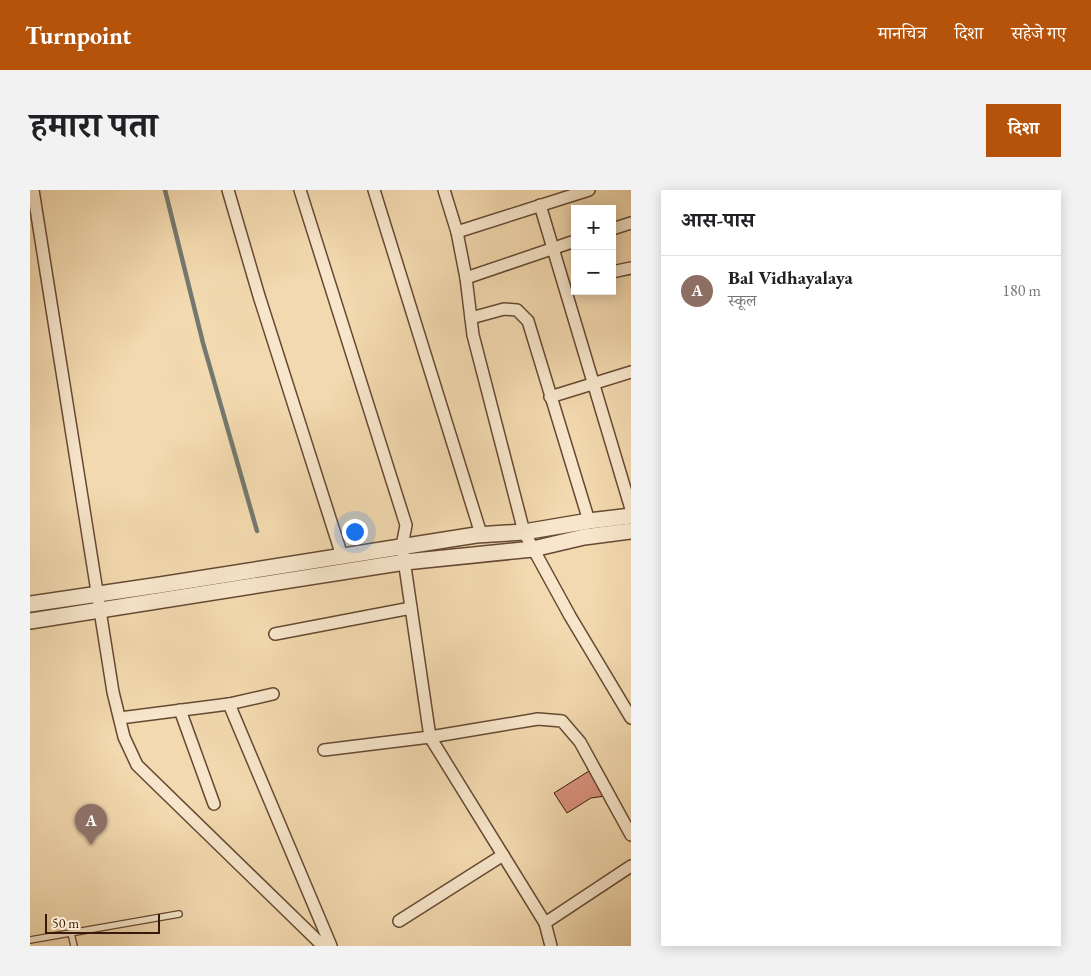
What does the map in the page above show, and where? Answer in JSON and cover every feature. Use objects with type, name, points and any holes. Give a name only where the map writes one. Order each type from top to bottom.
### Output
[{"type":"street","points":[[33,190],[98,602],[113,692],[124,736],[137,765],[323,946]]},
{"type":"street","points":[[228,190],[262,305],[342,556]]},
{"type":"street","points":[[300,190],[406,526],[402,546],[430,736],[544,923],[551,946]]},
{"type":"street","points":[[374,190],[481,534]]},
{"type":"street","points":[[444,190],[457,232],[466,278],[473,335],[524,532],[570,616],[631,718]]},
{"type":"street","points":[[457,232],[574,192],[589,190]]},
{"type":"street","points":[[540,205],[553,248],[569,284],[594,384],[631,509]]},
{"type":"street","points":[[616,228],[631,223]]},
{"type":"street","points":[[466,278],[571,242]]},
{"type":"street","points":[[616,271],[631,268]]},
{"type":"street","points":[[472,318],[504,309],[517,310],[528,321],[588,521]]},
{"type":"street","points":[[550,397],[631,372]]},
{"type":"street","points":[[30,621],[98,602],[342,556],[481,534],[524,532],[631,516]]},
{"type":"street","points":[[30,604],[98,602],[404,562],[533,549],[584,537],[631,531]]},
{"type":"street","points":[[275,634],[411,608]]},
{"type":"street","points":[[120,718],[229,704],[273,694]]},
{"type":"street","points":[[229,704],[331,946]]},
{"type":"street","points":[[180,710],[214,804]]},
{"type":"street","points":[[324,750],[538,719],[562,721],[580,742],[631,835]]},
{"type":"street","points":[[399,921],[503,855]]},
{"type":"street","points":[[544,923],[631,866]]},
{"type":"lane","points":[[30,940],[179,914]]},
{"type":"lane","points":[[71,933],[74,946]]},
{"type":"building","points":[[589,771],[605,796],[591,798],[567,813],[554,793]]},
{"type":"waterway","points":[[165,190],[203,343],[257,531]]},
{"type":"place","name":"Bal Vidhayalaya","points":[[91,845]]}]
